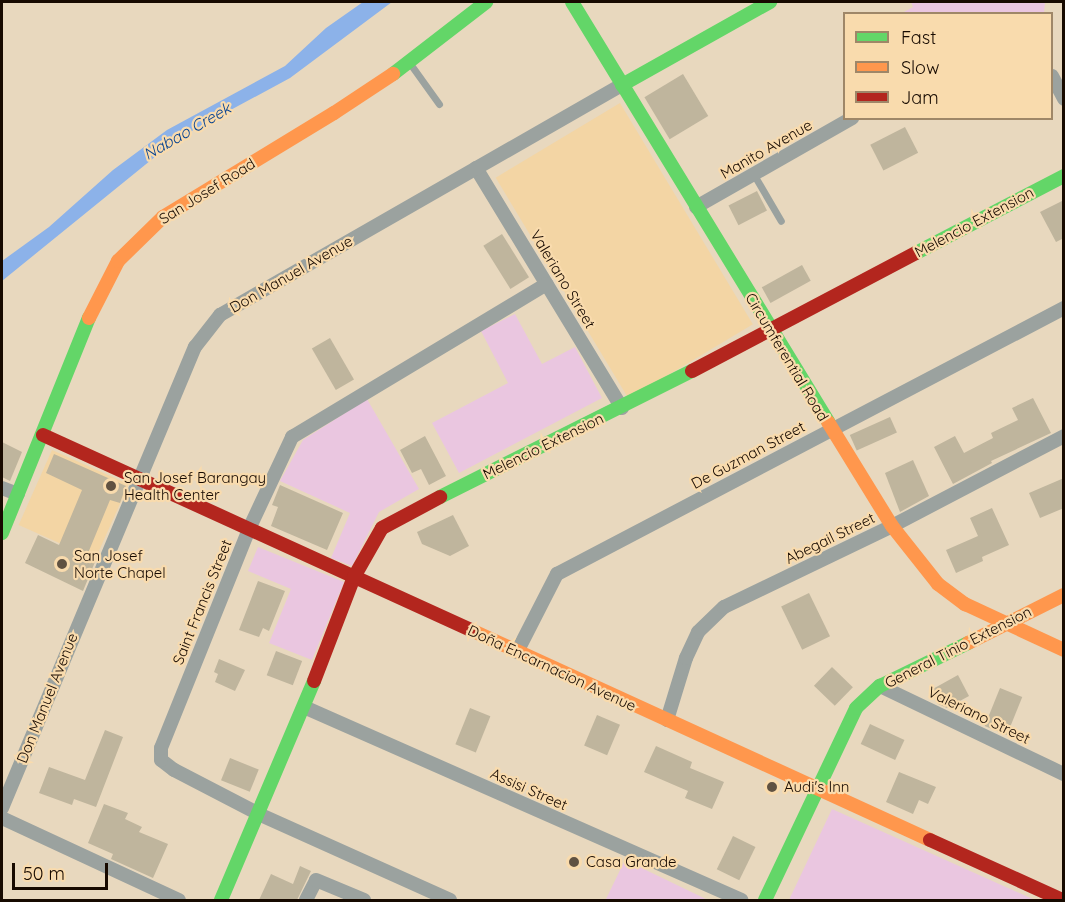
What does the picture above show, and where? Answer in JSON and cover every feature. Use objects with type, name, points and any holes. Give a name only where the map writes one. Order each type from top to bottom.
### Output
[{"type":"street","name":"San Josef Road","points":[[2,533],[89,318],[118,261],[163,217],[334,113],[409,63],[486,2]]},
{"type":"street","name":"Circumferential Road","points":[[572,2],[892,526],[938,584],[965,604],[1064,650]]},
{"type":"street","name":"Don Manuel Avenue","points":[[2,808],[195,346],[220,315],[770,2]]},
{"type":"street","points":[[1053,78],[1064,99]]},
{"type":"street","name":"Manito Avenue","points":[[696,207],[849,120]]},
{"type":"street","name":"Valeriano Street","points":[[476,168],[622,408]]},
{"type":"street","name":"Melencio Extension","points":[[221,900],[259,814],[354,577],[382,528],[424,504],[622,408],[1064,176]]},
{"type":"street","name":"Saint Francis Street","points":[[450,900],[259,814],[174,770],[161,760],[160,748],[249,529],[292,437],[548,284]]},
{"type":"street","name":"De Guzman Street","points":[[517,652],[557,574],[1064,308]]},
{"type":"street","name":"Doña Encarnacion Avenue","points":[[43,435],[1062,900]]},
{"type":"street","name":"Abegail Street","points":[[667,720],[686,658],[698,632],[724,607],[892,526],[1064,436]]},
{"type":"street","points":[[2,488],[18,494]]},
{"type":"street","name":"General Tinio Extension","points":[[765,900],[816,788],[856,708],[880,686],[1064,595]]},
{"type":"street","name":"Valeriano Street","points":[[880,686],[1064,774]]},
{"type":"street","name":"Assisi Street","points":[[303,707],[741,900]]},
{"type":"street","points":[[2,818],[179,900]]},
{"type":"street","points":[[306,900],[315,879],[364,900]]},
{"type":"lane","points":[[409,63],[439,104]]},
{"type":"lane","points":[[754,175],[781,221]]},
{"type":"shaded area","points":[[911,2],[1045,2],[1044,12],[904,12],[913,7]]},
{"type":"shaded area","points":[[620,103],[753,324],[629,399],[496,178]]},
{"type":"shaded area","points":[[515,314],[542,364],[575,347],[602,398],[459,473],[432,423],[508,383],[481,331]]},
{"type":"shaded area","points":[[367,399],[419,489],[379,512],[352,566],[331,558],[350,513],[280,481],[303,440]]},
{"type":"shaded area","points":[[52,450],[129,484],[95,559],[19,525]]},
{"type":"shaded area","points":[[258,547],[344,582],[312,660],[269,643],[291,589],[248,571]]},
{"type":"shaded area","points":[[832,809],[1035,900],[789,900]]},
{"type":"shaded area","points":[[625,860],[708,900],[606,899]]},
{"type":"water","name":"Nabao Creek","points":[[363,2],[392,2],[290,78],[177,139],[2,281],[2,261],[49,227],[113,170],[167,130],[285,66],[326,28]]},
{"type":"building","points":[[683,74],[708,116],[670,139],[644,97]]},
{"type":"building","points":[[905,127],[918,153],[883,171],[870,145]]},
{"type":"building","points":[[757,191],[767,211],[738,225],[728,206]]},
{"type":"building","points":[[1064,200],[1064,238],[1056,242],[1040,212]]},
{"type":"building","points":[[502,234],[529,277],[510,289],[483,246]]},
{"type":"building","points":[[802,265],[811,281],[770,303],[762,287]]},
{"type":"building","points":[[330,338],[354,380],[336,390],[312,348]]},
{"type":"building","points":[[1033,398],[1051,433],[991,461],[992,463],[953,484],[934,447],[955,436],[964,453],[993,438],[991,433],[1018,420],[1012,408]]},
{"type":"building","points":[[890,417],[897,433],[857,450],[850,435]]},
{"type":"building","points":[[425,436],[446,476],[429,485],[421,469],[412,473],[400,450]]},
{"type":"building","points":[[2,442],[22,452],[10,481],[2,477]]},
{"type":"building","points":[[54,454],[126,486],[120,503],[110,500],[86,558],[95,562],[83,591],[25,563],[38,535],[59,545],[82,490],[46,473]]},
{"type":"building","points":[[913,460],[929,496],[900,512],[885,473]]},
{"type":"building","points":[[1064,478],[1064,508],[1040,518],[1029,493]]},
{"type":"building","points":[[280,485],[343,513],[327,550],[271,526],[278,507],[272,505]]},
{"type":"building","points":[[992,508],[1009,545],[982,557],[983,561],[956,573],[946,550],[978,536],[970,518]]},
{"type":"building","points":[[453,515],[469,546],[450,556],[422,544],[417,532]]},
{"type":"building","points":[[258,581],[285,591],[269,631],[263,628],[259,637],[239,630]]},
{"type":"building","points":[[809,593],[830,636],[802,650],[781,607]]},
{"type":"building","points":[[276,651],[302,661],[293,685],[267,675]]},
{"type":"building","points":[[219,659],[245,670],[235,691],[215,682],[218,674],[214,672]]},
{"type":"building","points":[[832,667],[853,687],[835,706],[814,686]]},
{"type":"building","points":[[958,675],[969,696],[947,708],[938,704],[931,690]]},
{"type":"building","points":[[1000,688],[1022,697],[1007,735],[985,726]]},
{"type":"building","points":[[470,708],[490,716],[476,752],[455,744]]},
{"type":"building","points":[[597,715],[620,725],[607,755],[584,745]]},
{"type":"building","points":[[870,724],[904,740],[895,760],[861,744]]},
{"type":"building","points":[[105,730],[123,737],[96,807],[74,799],[72,805],[39,793],[49,767],[85,780]]},
{"type":"building","points":[[656,746],[692,762],[690,768],[724,782],[712,809],[685,798],[688,791],[644,772]]},
{"type":"building","points":[[230,758],[259,770],[250,792],[221,780]]},
{"type":"building","points":[[899,772],[936,787],[928,804],[919,800],[913,814],[886,802]]},
{"type":"building","points":[[104,804],[128,813],[125,819],[142,827],[139,832],[168,844],[153,878],[111,859],[113,854],[88,843]]},
{"type":"building","points":[[733,836],[755,847],[739,880],[717,869]]},
{"type":"building","points":[[300,866],[311,871],[297,900],[259,900],[271,874],[293,884]]},
{"type":"traffic: fast","points":[[393,74],[486,2]]},
{"type":"traffic: fast","points":[[572,2],[828,422]]},
{"type":"traffic: fast","points":[[622,85],[770,2]]},
{"type":"traffic: fast","points":[[916,253],[1064,176]]},
{"type":"traffic: fast","points":[[2,533],[89,318]]},
{"type":"traffic: fast","points":[[440,497],[692,371]]},
{"type":"traffic: fast","points":[[765,900],[856,708],[880,686],[968,643]]},
{"type":"traffic: fast","points":[[221,900],[314,681]]},
{"type":"traffic: slow","points":[[89,318],[118,261],[163,217],[334,113],[393,74]]},
{"type":"traffic: slow","points":[[828,422],[892,526],[938,584],[965,604],[1064,650]]},
{"type":"traffic: slow","points":[[968,643],[1064,595]]},
{"type":"traffic: slow","points":[[471,630],[930,840]]},
{"type":"traffic: jam","points":[[692,371],[916,253]]},
{"type":"traffic: jam","points":[[43,435],[471,630]]},
{"type":"traffic: jam","points":[[314,681],[354,577],[382,528],[440,497]]},
{"type":"traffic: jam","points":[[930,840],[1062,900]]},
{"type":"place","name":"San Josef Barangay Health Center","points":[[111,486]]},
{"type":"place","name":"San Josef Norte Chapel","points":[[62,564]]},
{"type":"place","name":"Audi's Inn","points":[[772,787]]},
{"type":"place","name":"Casa Grande","points":[[574,862]]}]
